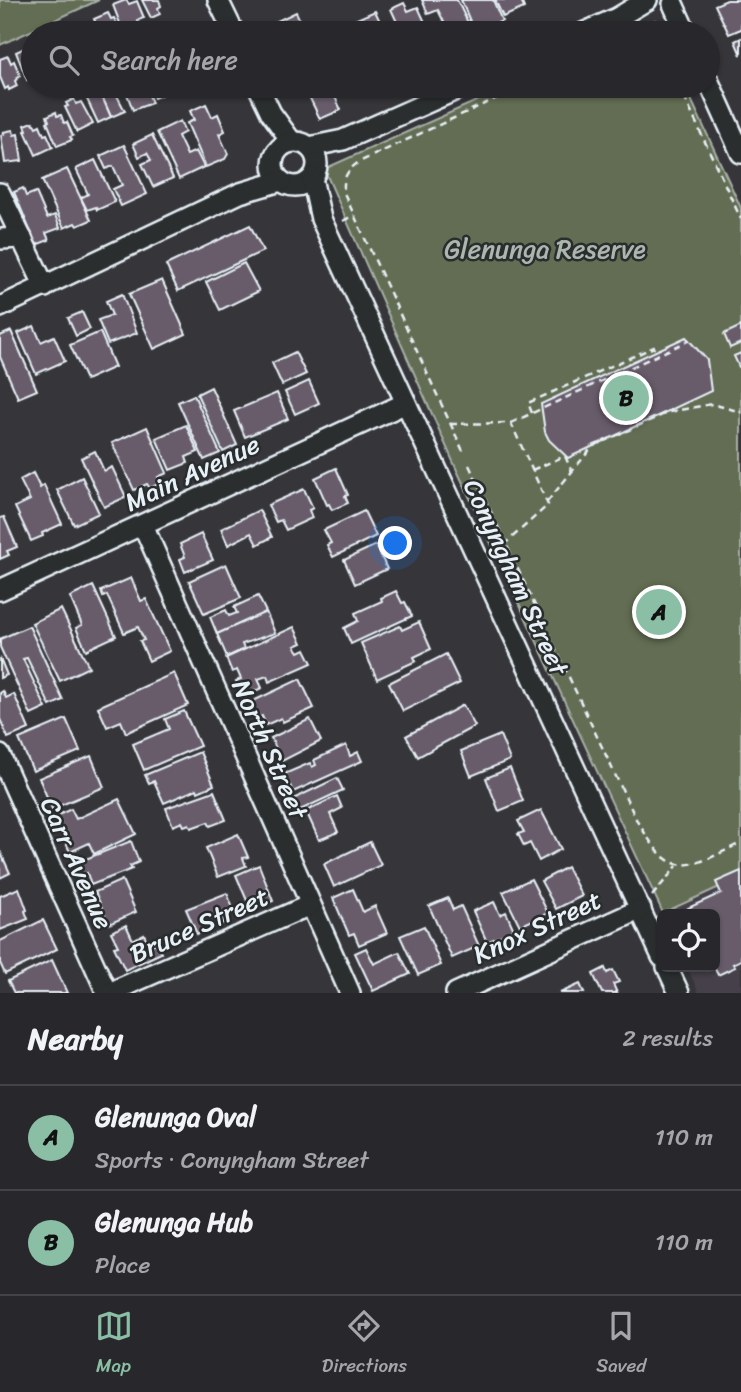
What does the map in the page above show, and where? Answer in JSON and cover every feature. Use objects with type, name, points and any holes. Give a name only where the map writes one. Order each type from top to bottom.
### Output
[{"type":"street","points":[[218,0],[228,21]]},
{"type":"street","points":[[610,21],[648,0]]},
{"type":"street","points":[[669,1],[680,21]]},
{"type":"street","name":"Conyngham Street","points":[[264,98],[295,164],[330,220],[407,403],[657,946]]},
{"type":"street","points":[[0,307],[240,193],[343,140],[438,98]]},
{"type":"street","points":[[716,98],[741,153]]},
{"type":"street","points":[[0,193],[45,287]]},
{"type":"street","points":[[0,239],[22,238]]},
{"type":"street","name":"Main Avenue","points":[[0,590],[407,403]]},
{"type":"street","name":"North Street","points":[[143,525],[350,993]]},
{"type":"street","name":"Carr Avenue","points":[[0,755],[108,993]]},
{"type":"street","name":"Bruce Street","points":[[108,993],[310,905]]},
{"type":"street","name":"Knox Street","points":[[456,993],[641,909]]},
{"type":"street","points":[[669,972],[679,993]]},
{"type":"path","points":[[463,451],[344,193],[343,179],[350,168],[498,98]]},
{"type":"path","points":[[685,98],[741,219]]},
{"type":"path","points":[[330,220],[354,215]]},
{"type":"path","points":[[450,424],[511,423],[690,341]]},
{"type":"path","points":[[532,413],[528,403],[556,390],[654,347],[658,355]]},
{"type":"path","points":[[612,365],[616,374]]},
{"type":"path","points":[[556,390],[561,400]]},
{"type":"path","points":[[506,543],[548,505],[547,502],[593,446],[669,412],[712,404],[741,412]]},
{"type":"path","points":[[511,423],[547,502]]},
{"type":"path","points":[[532,470],[565,456],[572,472]]},
{"type":"path","points":[[470,465],[492,514]]},
{"type":"path","points":[[498,525],[638,823],[665,859],[678,865],[695,863],[741,843]]},
{"type":"path","points":[[641,909],[678,865]]},
{"type":"shaded area","points":[[741,868],[741,993],[699,993],[689,972],[720,972],[720,909],[662,909],[659,904]]},
{"type":"green space","points":[[0,0],[99,0],[53,21],[21,21],[21,35],[0,45]]},
{"type":"green space","name":"Glenunga Reserve","points":[[483,98],[691,98],[741,208],[741,877],[672,909],[661,909],[455,466],[324,169]]},
{"type":"building","points":[[126,0],[129,4],[137,1],[144,18],[138,21],[119,21],[113,5]]},
{"type":"building","points":[[142,0],[159,0],[160,14],[151,18]]},
{"type":"building","points":[[422,0],[457,0],[467,21],[444,21],[438,10],[428,14]]},
{"type":"building","points":[[461,0],[493,0],[502,21],[470,21]]},
{"type":"building","points":[[495,0],[521,0],[524,8],[503,17]]},
{"type":"building","points":[[727,0],[741,0],[741,29],[729,34],[715,5]]},
{"type":"building","points":[[404,3],[408,11],[418,7],[424,21],[396,21],[391,9]]},
{"type":"building","points":[[375,11],[380,21],[352,21]]},
{"type":"building","points":[[296,12],[300,21],[277,21]]},
{"type":"building","points":[[108,13],[116,21],[95,21],[94,19]]},
{"type":"building","points":[[741,38],[741,55],[735,41]]},
{"type":"building","points":[[21,50],[21,65],[16,52]]},
{"type":"building","points":[[8,56],[11,63],[14,61],[20,75],[15,81],[17,86],[9,90],[8,87],[5,89],[0,77],[0,59]]},
{"type":"building","points":[[86,98],[103,98],[111,117],[98,123]]},
{"type":"building","points":[[103,98],[118,98],[125,111],[111,117]]},
{"type":"building","points":[[128,98],[150,98],[152,103],[133,110]]},
{"type":"building","points":[[310,98],[336,98],[341,110],[320,119]]},
{"type":"building","points":[[74,99],[76,104],[81,102],[93,124],[77,132],[65,107],[68,106],[66,103]]},
{"type":"building","points":[[206,104],[212,117],[218,114],[225,131],[219,134],[228,154],[225,159],[206,167],[187,123],[194,120],[190,111]]},
{"type":"building","points":[[56,112],[57,116],[61,115],[64,123],[67,122],[73,136],[70,137],[72,140],[57,146],[47,122],[47,116]]},
{"type":"building","points":[[180,121],[185,132],[178,136],[187,155],[196,151],[204,167],[179,179],[157,132]]},
{"type":"building","points":[[33,122],[36,127],[40,125],[53,147],[36,155],[25,131],[25,125]]},
{"type":"building","points":[[13,130],[14,135],[18,134],[22,161],[5,163],[1,135]]},
{"type":"building","points":[[152,135],[173,178],[153,187],[142,164],[151,160],[147,153],[139,157],[133,144]]},
{"type":"building","points":[[124,145],[147,194],[121,206],[113,189],[122,185],[113,166],[106,169],[100,156]]},
{"type":"building","points":[[95,160],[115,202],[97,210],[96,207],[87,210],[81,198],[88,194],[76,169]]},
{"type":"building","points":[[67,169],[91,220],[64,228],[42,180]]},
{"type":"building","points":[[23,188],[26,196],[36,192],[47,218],[55,215],[60,228],[46,233],[49,240],[36,245],[14,192]]},
{"type":"building","points":[[250,225],[263,251],[178,291],[166,265]]},
{"type":"building","points":[[244,263],[259,291],[220,310],[206,282]]},
{"type":"building","points":[[162,280],[186,334],[154,349],[129,294]]},
{"type":"building","points":[[122,294],[137,333],[108,344],[98,320],[112,315],[106,301]]},
{"type":"building","points":[[82,312],[90,329],[76,336],[68,318]]},
{"type":"building","points":[[34,326],[41,342],[54,336],[65,361],[36,374],[18,333]]},
{"type":"building","points":[[741,326],[741,343],[730,348],[724,334]]},
{"type":"building","points":[[11,331],[37,390],[18,398],[0,357],[0,336]]},
{"type":"building","points":[[100,332],[115,367],[86,380],[70,345]]},
{"type":"building","points":[[686,337],[707,360],[711,391],[568,458],[549,440],[545,432],[541,404]]},
{"type":"building","points":[[295,352],[306,374],[282,385],[272,363]]},
{"type":"building","points":[[741,353],[741,366],[739,367],[734,356]]},
{"type":"building","points":[[309,381],[319,403],[295,414],[285,392]]},
{"type":"building","points":[[211,387],[237,445],[223,452],[197,394]]},
{"type":"building","points":[[277,393],[288,419],[245,437],[234,411]]},
{"type":"building","points":[[194,395],[220,453],[204,460],[178,402]]},
{"type":"building","points":[[186,425],[198,452],[186,457],[188,463],[170,470],[156,438]]},
{"type":"building","points":[[147,427],[167,473],[158,477],[161,483],[150,488],[147,484],[134,490],[112,443]]},
{"type":"building","points":[[95,451],[104,471],[112,467],[126,497],[104,507],[81,458]]},
{"type":"building","points":[[336,468],[348,495],[345,496],[348,503],[332,510],[315,478]]},
{"type":"building","points":[[33,473],[40,488],[44,485],[62,524],[31,541],[15,507],[30,500],[20,480]]},
{"type":"building","points":[[82,477],[99,513],[74,525],[57,490]]},
{"type":"building","points":[[304,489],[313,508],[309,510],[312,518],[286,530],[281,520],[276,522],[268,505]]},
{"type":"building","points":[[259,510],[272,537],[257,545],[251,533],[228,545],[221,529]]},
{"type":"building","points":[[364,511],[376,536],[333,557],[327,545],[331,543],[324,530]]},
{"type":"building","points":[[4,517],[17,547],[7,551],[9,555],[0,559],[0,518]]},
{"type":"building","points":[[201,534],[213,560],[185,572],[180,559],[185,557],[180,544]]},
{"type":"building","points":[[376,545],[387,569],[355,584],[344,560]]},
{"type":"building","points":[[226,564],[241,598],[204,614],[189,581]]},
{"type":"building","points":[[131,578],[141,601],[146,599],[170,651],[149,661],[140,641],[144,640],[138,627],[124,633],[107,595],[103,597],[101,591]]},
{"type":"building","points":[[93,586],[116,636],[86,650],[76,628],[82,625],[70,597]]},
{"type":"building","points":[[396,591],[412,616],[351,644],[344,628],[358,621],[355,613],[382,601],[381,598]]},
{"type":"building","points":[[258,596],[266,612],[217,634],[210,617],[226,610],[229,616],[237,613],[234,607]]},
{"type":"building","points":[[61,609],[89,667],[60,681],[32,623]]},
{"type":"building","points":[[266,612],[275,633],[242,644],[244,649],[227,657],[217,634]]},
{"type":"building","points":[[419,622],[431,649],[414,657],[416,661],[377,679],[361,643],[400,626],[402,630]]},
{"type":"building","points":[[29,626],[63,700],[50,706],[27,658],[23,659],[46,708],[31,715],[0,647],[0,639]]},
{"type":"building","points":[[294,627],[302,643],[295,646],[299,652],[305,649],[312,663],[269,682],[267,676],[258,679],[262,688],[243,696],[236,681],[241,679],[237,670],[232,672],[226,658]]},
{"type":"building","points":[[446,654],[460,683],[403,711],[389,683]]},
{"type":"building","points":[[0,658],[7,675],[0,678]]},
{"type":"building","points":[[174,673],[188,705],[126,733],[121,721],[107,727],[98,707]]},
{"type":"building","points":[[300,679],[314,708],[283,722],[281,718],[266,725],[262,716],[258,718],[251,702]]},
{"type":"building","points":[[3,691],[6,698],[14,694],[29,729],[8,738],[0,719],[0,693]]},
{"type":"building","points":[[463,705],[475,726],[418,757],[406,736]]},
{"type":"building","points":[[184,711],[200,746],[144,770],[133,744],[169,729],[165,719]]},
{"type":"building","points":[[66,719],[80,751],[33,771],[19,739]]},
{"type":"building","points":[[310,719],[321,741],[282,761],[271,738]]},
{"type":"building","points":[[500,735],[510,760],[471,776],[461,751]]},
{"type":"building","points":[[346,745],[350,756],[358,752],[362,761],[293,792],[282,775],[310,763],[312,767],[316,765],[314,760]]},
{"type":"building","points":[[200,752],[214,785],[164,803],[154,781],[149,783],[145,775]]},
{"type":"building","points":[[91,756],[104,787],[52,809],[39,778]]},
{"type":"building","points":[[510,768],[523,801],[499,811],[486,778]]},
{"type":"building","points":[[337,778],[343,790],[296,812],[291,800]]},
{"type":"building","points":[[214,791],[226,820],[210,826],[208,822],[191,828],[189,824],[184,826],[182,822],[173,826],[166,808]]},
{"type":"building","points":[[337,796],[342,808],[330,814],[338,832],[319,840],[306,811]]},
{"type":"building","points":[[119,799],[136,834],[94,854],[89,843],[70,852],[54,817],[71,809],[76,819]]},
{"type":"building","points":[[541,810],[561,849],[539,861],[530,843],[524,846],[518,834],[524,832],[518,821]]},
{"type":"building","points":[[238,834],[248,857],[243,858],[246,866],[218,877],[206,848]]},
{"type":"building","points":[[131,841],[139,862],[130,866],[132,869],[91,885],[87,873],[83,875],[78,862]]},
{"type":"building","points":[[370,842],[381,865],[334,887],[324,864]]},
{"type":"building","points":[[0,851],[10,873],[0,878]]},
{"type":"building","points":[[259,865],[273,901],[251,910],[236,875]]},
{"type":"building","points":[[567,867],[582,896],[556,909],[541,881]]},
{"type":"building","points":[[741,871],[741,960],[733,964],[735,967],[718,975],[720,909],[688,908],[721,893],[716,882]]},
{"type":"building","points":[[531,879],[548,913],[520,926],[503,892]]},
{"type":"building","points":[[122,880],[136,912],[109,924],[95,892]]},
{"type":"building","points":[[19,888],[28,919],[0,930],[0,896]]},
{"type":"building","points":[[353,889],[363,912],[375,906],[387,933],[359,945],[354,933],[349,935],[333,898]]},
{"type":"building","points":[[227,893],[234,911],[221,916],[224,923],[197,934],[186,909]]},
{"type":"building","points":[[448,898],[453,910],[461,906],[479,946],[452,958],[429,906]]},
{"type":"building","points":[[494,902],[500,915],[506,912],[514,930],[487,942],[473,911]]},
{"type":"building","points":[[43,920],[57,949],[5,974],[0,963],[0,941]]},
{"type":"building","points":[[126,925],[133,940],[144,934],[149,946],[156,943],[161,953],[125,970],[114,947],[118,946],[111,932]]},
{"type":"building","points":[[424,926],[441,965],[418,975],[400,936]]},
{"type":"building","points":[[366,948],[374,964],[399,952],[410,974],[373,991],[355,953]]},
{"type":"building","points":[[52,960],[67,993],[14,993],[8,981]]},
{"type":"building","points":[[605,968],[607,973],[613,970],[619,982],[613,984],[617,993],[602,993],[593,974]]},
{"type":"building","points":[[580,984],[584,993],[560,993]]},
{"type":"place","name":"Glenunga Hub","points":[[626,398]]},
{"type":"place","name":"Glenunga Oval","points":[[659,612]]}]
